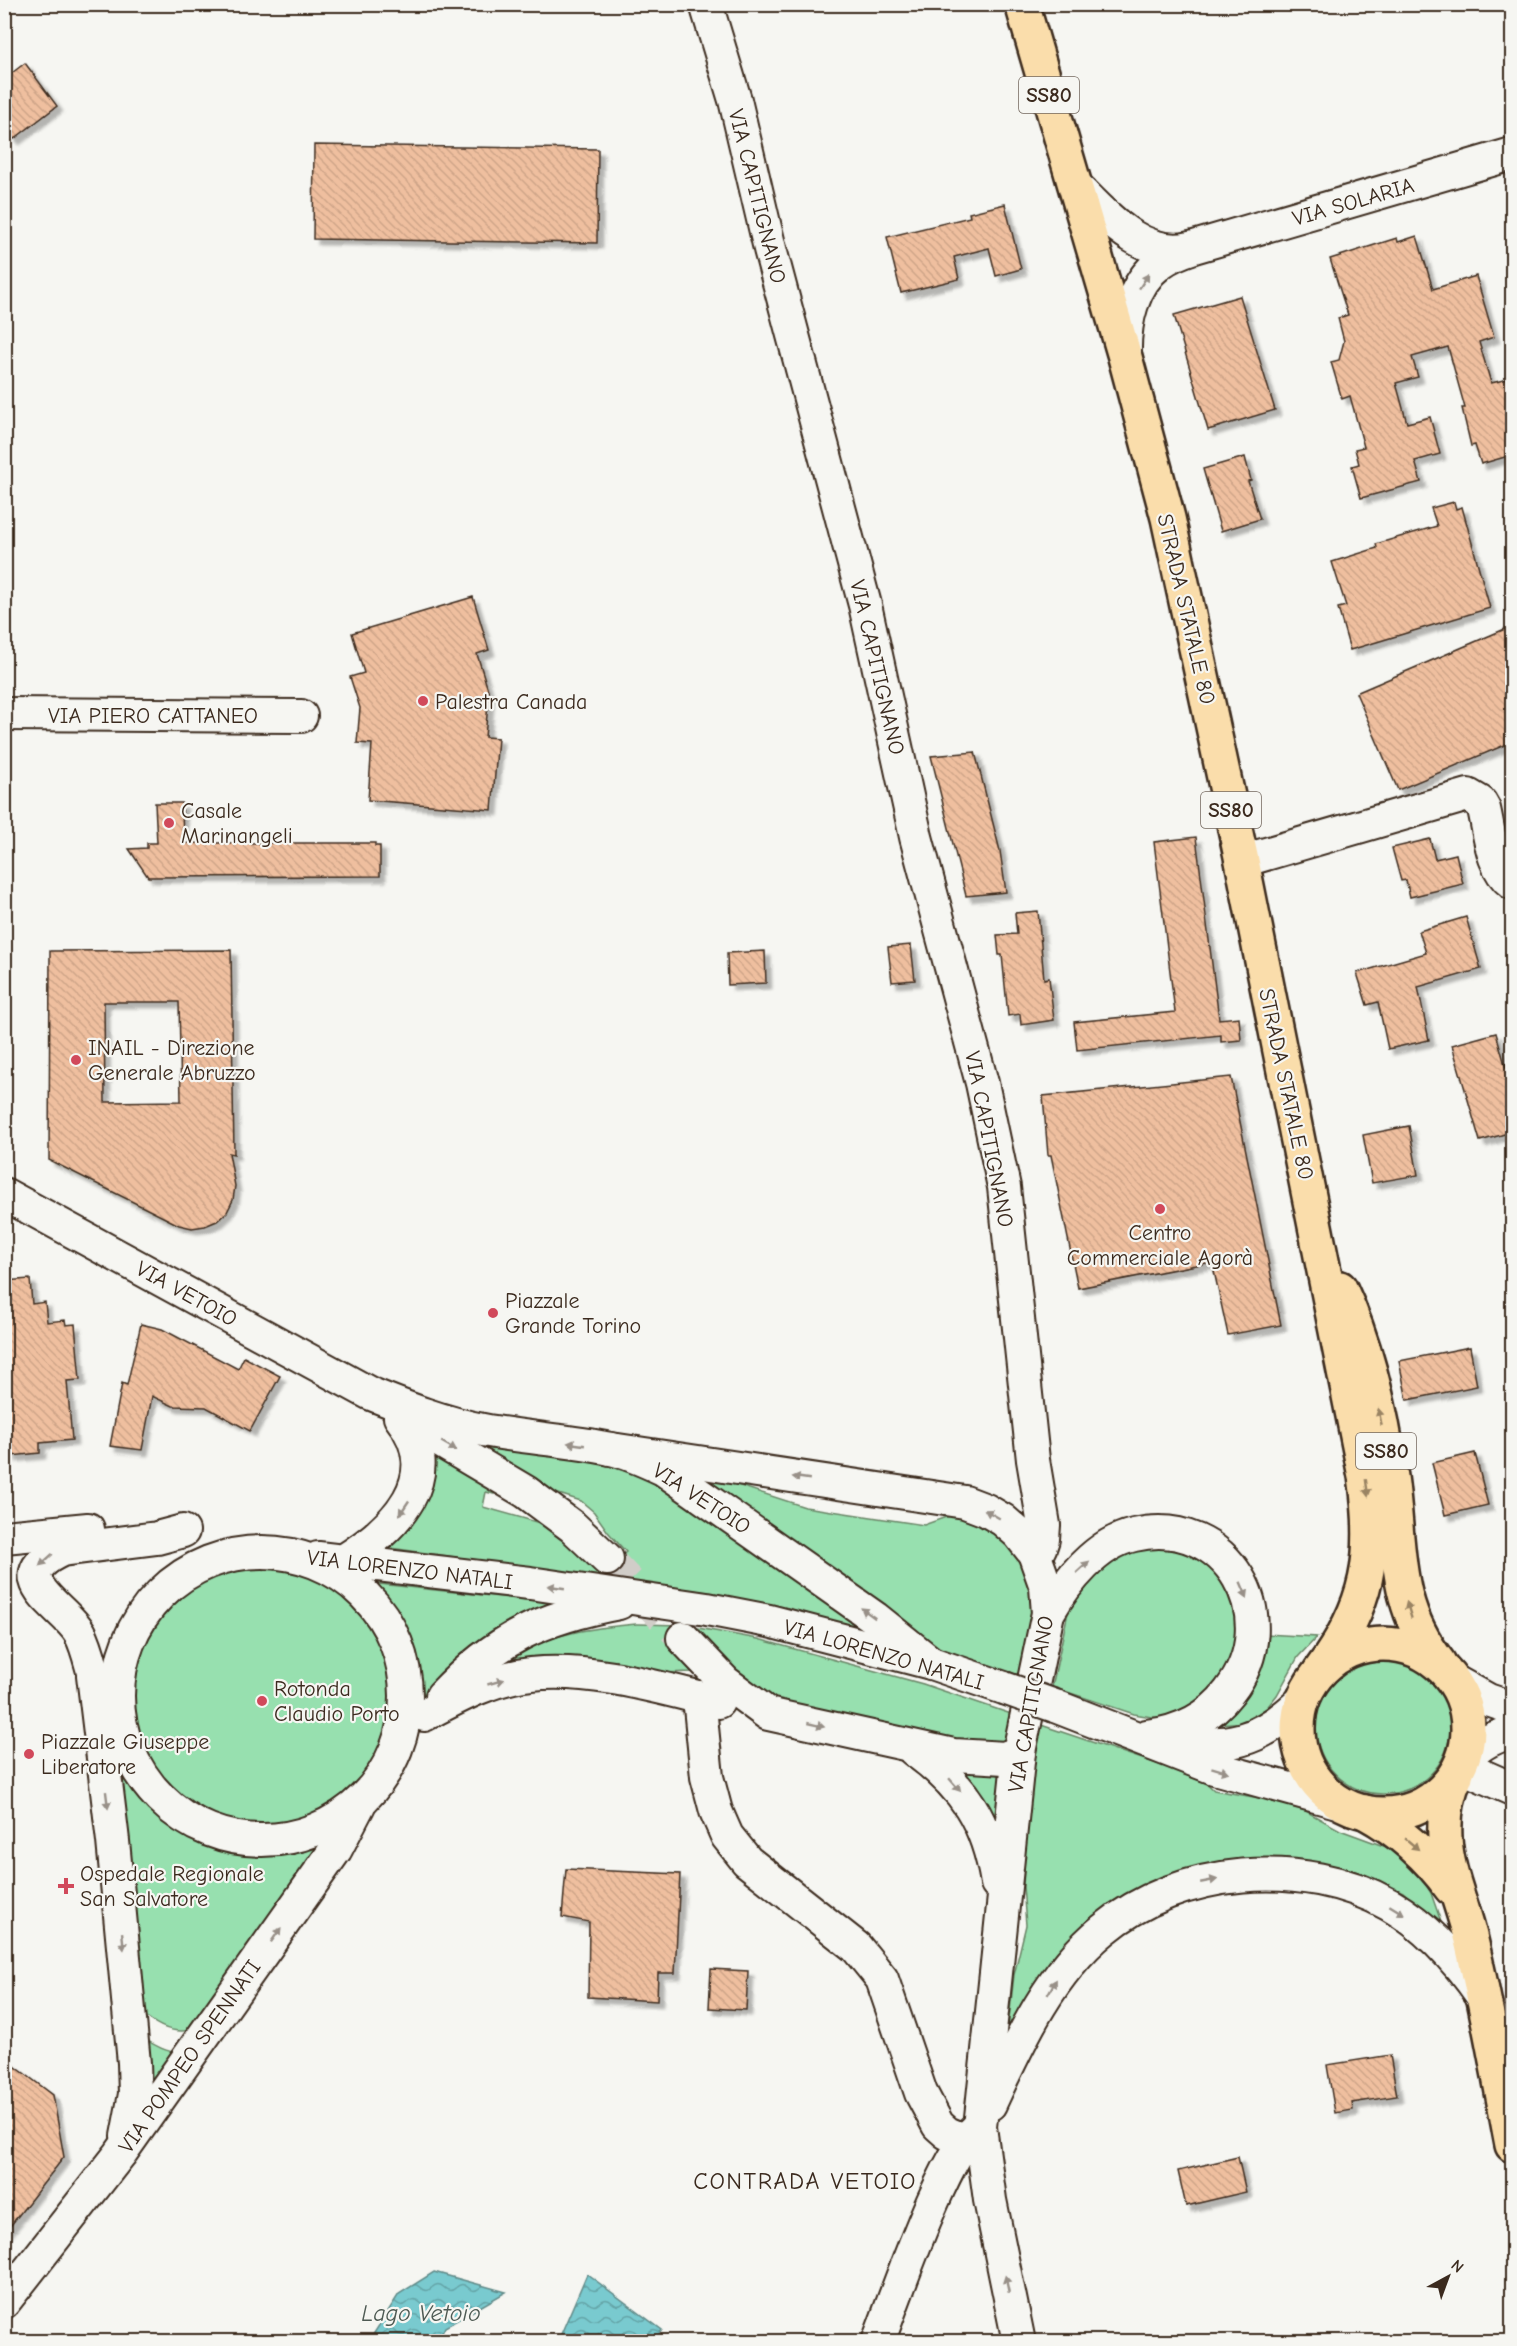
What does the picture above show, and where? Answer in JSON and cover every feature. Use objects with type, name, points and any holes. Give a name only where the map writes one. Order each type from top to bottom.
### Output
[{"type":"main road","name":"STRADA STATALE 80","points":[[1022,4],[1125,357],[1155,467],[1180,572],[1316,1222],[1328,1296],[1365,1476],[1371,1538],[1366,1577],[1357,1609],[1341,1643],[1320,1671]]},
{"type":"main road","name":"STRADA STATALE 80","points":[[1316,1222],[1328,1262],[1355,1320],[1376,1398],[1391,1476],[1400,1564],[1409,1610],[1422,1640],[1452,1679]]},
{"type":"main road","name":"SS80","points":[[1460,1903],[1426,1857],[1398,1833],[1333,1798],[1316,1781],[1303,1756],[1298,1728],[1303,1700],[1320,1671],[1332,1660],[1352,1650],[1373,1644],[1389,1644],[1406,1647],[1426,1655],[1452,1679],[1464,1699],[1469,1725],[1467,1746],[1450,1793],[1445,1829],[1449,1864],[1471,1940],[1512,2145]]},
{"type":"main road","name":"SS80","points":[[1352,1807],[1393,1814],[1417,1807],[1443,1790],[1461,1766]]},
{"type":"street","name":"VIA CAPITIGNANO","points":[[706,4],[735,100],[770,249],[865,605],[916,837],[982,1083],[1002,1175],[1033,1460],[1044,1524],[1040,1548],[1034,1553],[1046,1587],[1048,1613],[1019,1752],[989,2035],[972,2133],[932,2205],[878,2342]]},
{"type":"street","name":"VIA SOLARIA","points":[[1125,357],[1124,336],[1129,314],[1142,284],[1159,263],[1167,258],[1194,247],[1512,154]]},
{"type":"street","name":"VIA SOLARIA","points":[[1075,185],[1114,223],[1138,240],[1150,246],[1172,250],[1194,247]]},
{"type":"street","name":"VIA PIERO CATTANEO","points":[[4,714],[301,716]]},
{"type":"street","points":[[1242,861],[1468,795],[1480,802],[1484,809],[1496,861],[1512,884]]},
{"type":"street","name":"VIA VETOIO","points":[[4,1194],[369,1393],[419,1412],[479,1430],[611,1449],[640,1458],[663,1469],[875,1618],[931,1663]]},
{"type":"street","name":"VIA VETOIO","points":[[343,1561],[390,1526],[408,1502],[418,1473],[418,1449],[408,1427],[399,1416],[369,1393]]},
{"type":"street","points":[[399,1416],[526,1492],[573,1527],[607,1559]]},
{"type":"street","points":[[611,1449],[965,1502],[1003,1520],[1019,1534],[1034,1553]]},
{"type":"street","points":[[4,1537],[142,1523],[157,1524],[183,1531],[252,1553]]},
{"type":"street","points":[[120,2154],[130,2127],[133,2110],[134,2063],[113,1841],[102,1758],[106,1675],[126,1648],[137,1623],[154,1600],[175,1581],[198,1566],[224,1557],[252,1553],[292,1556],[324,1567],[354,1586],[370,1602],[394,1641],[402,1662],[405,1685],[404,1719],[395,1752],[374,1787],[340,1818],[319,1829],[295,1837],[245,1840],[221,1835],[198,1826],[176,1813],[157,1796],[142,1777],[115,1721],[106,1675],[80,1633],[66,1616],[40,1592],[36,1576],[39,1567],[51,1554],[62,1550],[158,1538],[183,1531]]},
{"type":"street","points":[[1048,1613],[1073,1576],[1112,1544],[1132,1535],[1155,1532],[1175,1534],[1196,1540],[1217,1553],[1234,1570],[1244,1588],[1251,1609],[1253,1630],[1251,1650],[1244,1670],[1222,1701],[1207,1714],[1171,1733],[1137,1735]]},
{"type":"street","name":"VIA LORENZO NATALI","points":[[292,1556],[530,1583],[707,1609],[769,1621],[931,1663],[1137,1735],[1214,1768],[1352,1807]]},
{"type":"street","name":"VIA LORENZO NATALI","points":[[395,1752],[424,1715],[472,1666],[516,1636],[560,1616],[635,1600]]},
{"type":"street","points":[[683,1638],[725,1682],[768,1714]]},
{"type":"street","points":[[424,1715],[479,1687],[530,1674],[559,1672],[626,1680],[910,1748],[954,1755],[1005,1758],[1019,1752]]},
{"type":"street","points":[[1452,1679],[1488,1700],[1512,1708]]},
{"type":"street","points":[[699,1697],[707,1777],[716,1811],[727,1836],[747,1861],[856,1947],[882,1979],[921,2093],[938,2125],[947,2133],[972,2133]]},
{"type":"street","name":"VIA LORENZO NATALI","points":[[1137,1735],[1196,1743],[1240,1740],[1264,1732],[1290,1713],[1303,1700]]},
{"type":"street","points":[[102,1758],[115,1721]]},
{"type":"street","points":[[1512,1732],[1481,1743],[1468,1755],[1461,1766],[1512,1789]]},
{"type":"street","points":[[910,1748],[941,1769],[964,1796],[981,1824],[993,1854],[1002,1917]]},
{"type":"street","name":"VIA POMPEO SPENNATI","points":[[4,2302],[120,2154],[336,1849],[360,1802]]},
{"type":"street","points":[[1019,2342],[990,2200],[972,2133],[1058,1976],[1101,1931],[1115,1920],[1144,1902],[1189,1885],[1241,1875],[1282,1875],[1320,1880],[1375,1897],[1403,1913],[1436,1941],[1464,1970],[1483,1997]]},
{"type":"street","points":[[989,2035],[992,2042],[1002,2050],[1023,2038]]},
{"type":"green space","points":[[456,1441],[589,1454],[651,1474],[871,1632],[795,1610],[707,1592],[390,1548],[436,1457],[495,1490],[494,1494],[486,1492],[483,1507],[554,1527],[553,1533],[571,1539],[605,1571],[626,1552],[594,1512],[581,1501],[527,1484]]},
{"type":"green space","points":[[681,1471],[703,1474],[805,1507],[924,1525],[949,1516],[968,1517],[1006,1537],[1036,1584],[1023,1678],[930,1647]]},
{"type":"green space","points":[[1151,1545],[1209,1558],[1243,1615],[1221,1692],[1169,1720],[1134,1714],[1052,1687],[1070,1603],[1112,1558]]},
{"type":"green space","name":"Rotonda Claudio Porto","points":[[261,1566],[287,1569],[311,1576],[334,1588],[354,1604],[370,1624],[382,1647],[389,1671],[392,1697],[389,1723],[382,1747],[370,1770],[354,1790],[334,1806],[311,1818],[287,1825],[261,1828],[235,1825],[211,1818],[188,1806],[168,1790],[152,1770],[140,1747],[133,1723],[130,1697],[133,1671],[140,1647],[152,1624],[168,1604],[188,1588],[211,1576],[235,1569]]},
{"type":"green space","points":[[370,1583],[566,1604],[420,1711],[418,1673],[409,1641],[394,1612]]},
{"type":"green space","points":[[637,1624],[682,1625],[758,1639],[923,1684],[1017,1716],[1008,1743],[955,1742],[778,1701],[748,1685],[698,1636],[675,1654],[692,1672],[485,1679],[514,1655],[543,1641],[574,1632]]},
{"type":"green space","points":[[1265,1634],[1317,1637],[1298,1657],[1277,1695],[1265,1710],[1247,1722],[1217,1724],[1237,1704],[1251,1684],[1260,1662]]},
{"type":"green space","points":[[1383,1660],[1409,1665],[1430,1680],[1445,1701],[1450,1727],[1445,1753],[1430,1774],[1409,1789],[1383,1794],[1357,1789],[1336,1774],[1321,1753],[1316,1727],[1321,1701],[1336,1680],[1357,1665]]},
{"type":"green space","points":[[1041,1725],[1202,1779],[1214,1790],[1293,1804],[1340,1830],[1389,1848],[1419,1873],[1431,1893],[1441,1922],[1438,1923],[1403,1892],[1381,1882],[1378,1887],[1167,1881],[1012,2034],[1008,2029],[1014,1975],[1026,1925],[1023,1886],[1030,1772]]},
{"type":"green space","points":[[113,1759],[152,1810],[166,1823],[200,1842],[219,1849],[258,1855],[296,1851],[330,1839],[198,2028],[182,2031],[168,2029],[141,2012]]},
{"type":"green space","points":[[953,1767],[1006,1772],[1006,1848]]},
{"type":"green space","points":[[143,2037],[161,2048],[182,2054],[146,2103]]},
{"type":"water","name":"Lago Vetoio","points":[[434,2272],[506,2292],[445,2327],[438,2341],[369,2341],[399,2294]]},
{"type":"water","points":[[587,2274],[662,2330],[654,2341],[558,2341]]},
{"type":"building","points":[[25,63],[57,106],[14,139],[4,127],[4,79]]},
{"type":"building","points":[[314,145],[598,149],[597,243],[313,239]]},
{"type":"building","points":[[1005,204],[1021,269],[996,276],[989,248],[954,257],[959,279],[901,293],[887,237],[970,217],[969,213]]},
{"type":"building","points":[[1417,236],[1433,289],[1476,276],[1494,337],[1479,342],[1491,383],[1508,379],[1512,394],[1512,455],[1481,464],[1475,445],[1471,446],[1462,408],[1465,408],[1448,347],[1412,357],[1418,377],[1396,383],[1407,423],[1430,417],[1440,454],[1415,461],[1421,482],[1361,498],[1352,466],[1359,464],[1355,449],[1364,447],[1350,396],[1342,399],[1331,362],[1339,360],[1344,341],[1338,318],[1348,315],[1330,259],[1397,238],[1398,242]]},
{"type":"building","points":[[1240,296],[1275,410],[1208,430],[1174,315]]},
{"type":"building","points":[[1245,457],[1251,480],[1248,481],[1260,519],[1221,531],[1203,469]]},
{"type":"building","points":[[1454,502],[1456,509],[1462,507],[1490,608],[1350,650],[1338,608],[1346,606],[1332,562],[1377,548],[1376,544],[1437,526],[1431,508]]},
{"type":"building","name":"Palestra Canada","points":[[473,597],[489,650],[477,654],[489,693],[485,737],[498,738],[492,810],[368,800],[372,744],[357,743],[360,708],[350,677],[364,673],[352,633]]},
{"type":"building","points":[[1512,626],[1512,742],[1398,790],[1356,693]]},
{"type":"building","points":[[975,752],[1000,851],[1006,892],[966,896],[931,756]]},
{"type":"building","name":"Casale Marinangeli","points":[[155,803],[182,803],[183,843],[375,843],[375,846],[380,846],[380,876],[148,877],[129,849],[147,848],[147,843],[157,843]]},
{"type":"building","points":[[1196,837],[1219,1019],[1239,1017],[1241,1040],[1221,1042],[1221,1035],[1077,1050],[1074,1022],[1175,1012],[1154,842]]},
{"type":"building","points":[[1430,839],[1435,859],[1456,854],[1463,884],[1410,897],[1406,880],[1401,881],[1392,848]]},
{"type":"building","points":[[1038,911],[1044,979],[1049,978],[1054,1020],[1021,1025],[1020,1014],[1008,1016],[1002,955],[999,955],[997,935],[1017,934],[1015,913]]},
{"type":"building","points":[[1466,917],[1481,969],[1418,987],[1429,1040],[1388,1049],[1378,1002],[1367,1005],[1357,973],[1426,953],[1419,931]]},
{"type":"building","points":[[911,945],[915,980],[892,982],[888,947]]},
{"type":"building","points":[[231,950],[234,1154],[229,1153],[235,1186],[233,1200],[227,1212],[217,1221],[192,1228],[179,1225],[49,1160],[50,951]],"holes":[[[104,1002],[179,1002],[181,1101],[105,1102]]]},
{"type":"building","points":[[765,951],[766,983],[728,985],[727,953]]},
{"type":"building","points":[[1496,1033],[1506,1068],[1512,1066],[1512,1132],[1480,1141],[1452,1045]]},
{"type":"building","name":"Centro Commerciale Agorà","points":[[1231,1077],[1281,1325],[1228,1335],[1212,1262],[1078,1288],[1051,1155],[1048,1155],[1043,1096]]},
{"type":"building","points":[[1409,1126],[1418,1175],[1372,1183],[1363,1135]]},
{"type":"building","points":[[30,1279],[32,1304],[45,1302],[47,1322],[65,1320],[66,1325],[75,1324],[80,1380],[67,1381],[72,1440],[40,1443],[40,1453],[11,1456],[10,1447],[4,1447],[4,1281]]},
{"type":"building","points":[[141,1324],[162,1329],[238,1369],[244,1357],[280,1376],[250,1431],[206,1407],[173,1406],[152,1396],[142,1450],[110,1446],[122,1383],[127,1385]]},
{"type":"building","points":[[1470,1347],[1477,1386],[1407,1400],[1399,1361]]},
{"type":"building","points":[[1475,1453],[1488,1505],[1445,1515],[1432,1463]]},
{"type":"building","points":[[566,1869],[680,1874],[675,1973],[658,1973],[657,2001],[588,1997],[589,1922],[562,1917]]},
{"type":"building","points":[[711,1969],[748,1971],[746,2010],[709,2008]]},
{"type":"building","points":[[1390,2055],[1397,2096],[1352,2103],[1353,2110],[1335,2113],[1327,2065]]},
{"type":"building","points":[[4,2058],[53,2095],[64,2157],[4,2234]]},
{"type":"building","points":[[1238,2157],[1246,2192],[1186,2206],[1178,2171]]},
{"type":"tunnel","points":[[607,1559],[683,1638]]},
{"type":"place","name":"Palestra Canada","points":[[423,701]]},
{"type":"place","name":"Casale Marinangeli","points":[[169,823]]},
{"type":"place","name":"INAIL - Direzione Generale Abruzzo","points":[[76,1060]]},
{"type":"place","name":"Centro Commerciale Agorà","points":[[1160,1209]]},
{"type":"place","name":"Piazzale Grande Torino","points":[[493,1313]]},
{"type":"place","name":"Rotonda Claudio Porto","points":[[262,1701]]},
{"type":"place","name":"Piazzale Giuseppe Liberatore","points":[[29,1754]]},
{"type":"place","name":"Ospedale Regionale San Salvatore","points":[[66,1886]]},
{"type":"district","name":"CONTRADA VETOIO","points":[[805,2181]]}]
